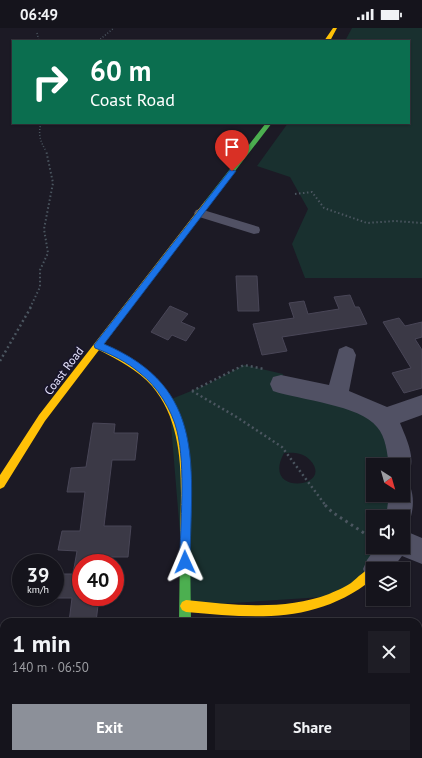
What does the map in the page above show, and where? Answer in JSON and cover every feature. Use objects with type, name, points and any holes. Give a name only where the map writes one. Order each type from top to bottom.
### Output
[{"type":"street","points":[[328,40],[335,28]]},
{"type":"street","name":"Coast Road","points":[[0,484],[42,418],[268,124]]},
{"type":"street","points":[[98,345],[144,370],[158,385],[169,400],[177,415],[182,432],[186,469],[186,618]]},
{"type":"street","points":[[337,397],[346,355]]},
{"type":"street","points":[[281,384],[354,402],[384,418],[397,442],[400,458]]},
{"type":"street","points":[[384,418],[422,405]]},
{"type":"street","points":[[410,546],[422,551]]},
{"type":"street","points":[[186,606],[260,612],[309,606],[338,596],[366,579]]},
{"type":"lane","points":[[200,213],[254,230]]},
{"type":"path","points":[[99,40],[114,28]]},
{"type":"path","points":[[37,33],[38,40]]},
{"type":"path","points":[[0,361],[36,297],[40,288],[40,270],[48,253],[44,229],[53,183],[46,151],[40,141],[39,130],[41,124]]},
{"type":"path","points":[[295,194],[312,192],[324,208],[367,223],[395,221],[422,223]]},
{"type":"path","points":[[169,400],[192,391],[244,365],[257,367]]},
{"type":"path","points":[[192,391],[235,416],[282,447],[309,481],[323,504],[332,512],[366,534]]},
{"type":"green space","points":[[352,28],[422,28],[422,278],[305,278],[292,244],[308,209],[290,177],[257,166],[287,124],[410,124],[410,40],[346,40]]},
{"type":"green space","points":[[244,365],[283,374],[281,383],[370,410],[397,458],[366,458],[366,502],[400,502],[400,510],[366,510],[366,554],[386,554],[379,562],[366,562],[366,574],[338,596],[186,606],[169,400],[206,385]],"holes":[[[284,453],[295,453],[308,458],[315,470],[314,477],[307,482],[298,484],[289,482],[282,477],[279,467]]]},
{"type":"building","points":[[236,276],[257,276],[259,311],[238,311]]},
{"type":"building","points":[[350,295],[355,307],[359,307],[367,324],[282,337],[287,351],[262,355],[253,324],[294,318],[289,303],[304,301],[308,314],[339,309],[334,297]]},
{"type":"building","points":[[170,306],[188,314],[181,322],[195,328],[186,341],[172,335],[168,340],[151,332]]},
{"type":"building","points":[[399,318],[405,326],[422,322],[422,337],[415,339],[422,350],[422,388],[404,393],[392,373],[411,368],[383,322]]},
{"type":"building","points":[[93,423],[115,424],[114,433],[138,433],[135,460],[112,460],[104,526],[131,526],[128,557],[124,557],[124,554],[76,554],[77,551],[58,550],[62,531],[80,531],[85,492],[67,492],[71,468],[86,467]]},
{"type":"building","points":[[64,574],[72,574],[72,598],[64,598]]},
{"type":"building","points":[[72,598],[72,606],[98,606],[96,618],[70,618]]},
{"type":"traffic: fast","points":[[207,203],[268,124]]},
{"type":"traffic: fast","points":[[185,548],[185,618]]},
{"type":"traffic: slow","points":[[328,40],[335,28]]},
{"type":"traffic: slow","points":[[0,484],[42,418],[207,203]]},
{"type":"traffic: slow","points":[[98,345],[131,363],[154,382],[170,404],[179,428],[184,454],[185,548]]},
{"type":"traffic: slow","points":[[186,606],[235,610],[285,610],[309,606],[331,599],[353,588],[366,578]]},
{"type":"route","points":[[185,562],[186,469],[182,432],[177,415],[169,400],[144,370],[98,345],[232,171]]}]
